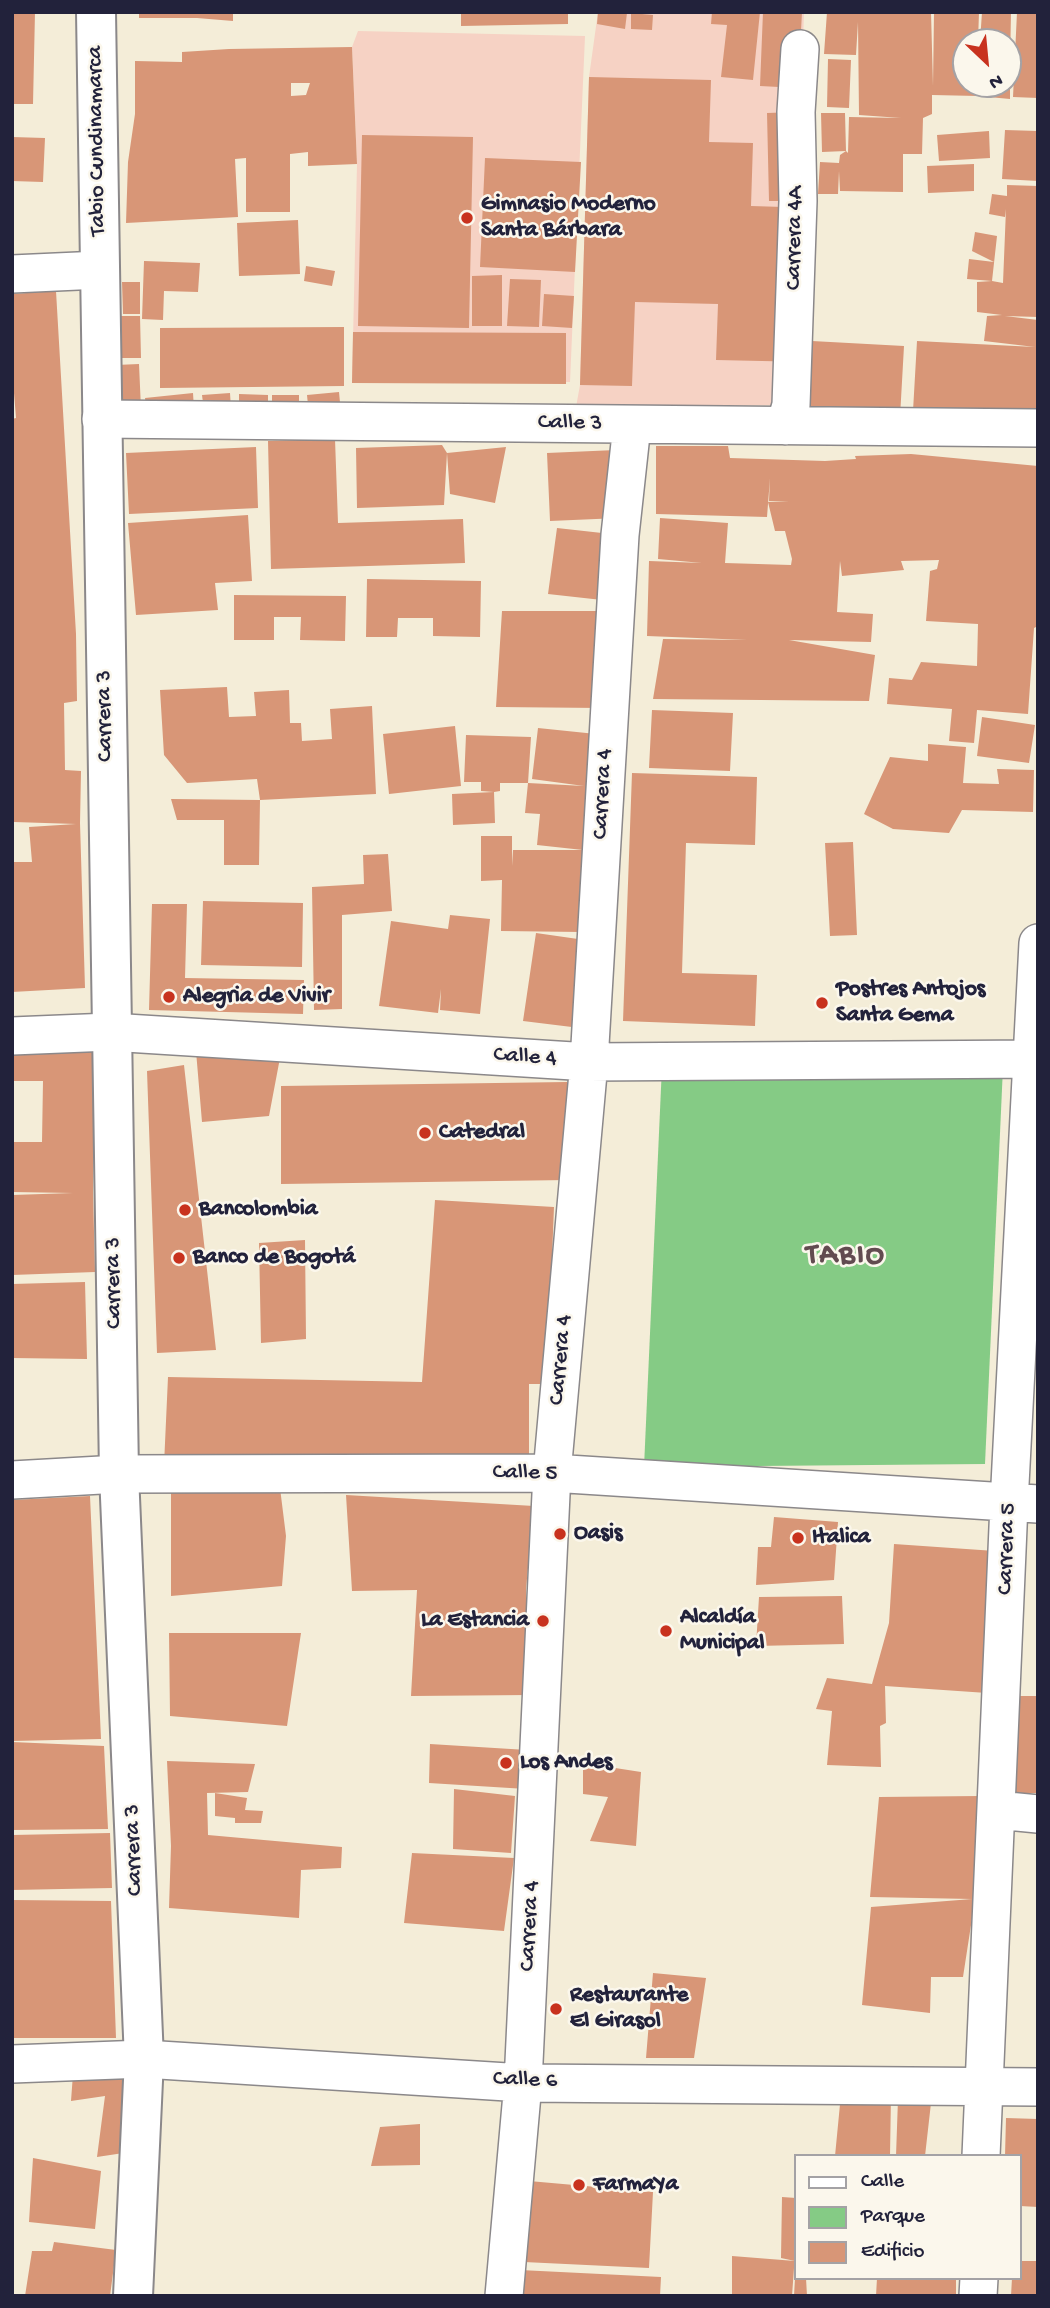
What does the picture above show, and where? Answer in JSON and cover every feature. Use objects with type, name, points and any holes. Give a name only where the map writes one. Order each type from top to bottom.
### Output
[{"type":"main road","name":"Tabio Cundinamarca","points":[[96,12],[100,270]]},
{"type":"main road","name":"Carrera 3","points":[[100,270],[119,1474],[144,2059],[133,2296]]},
{"type":"street","name":"Carrera 4A","points":[[785,426],[791,405],[798,201],[796,111],[800,49]]},
{"type":"street","points":[[12,274],[100,270]]},
{"type":"street","name":"Calle 3","points":[[101,419],[1038,428]]},
{"type":"street","name":"Carrera 4","points":[[504,2296],[523,2082],[552,1473],[589,1062],[620,535],[632,425]]},
{"type":"street","name":"Carrera 5","points":[[981,2154],[997,1810],[1024,1504],[1038,943]]},
{"type":"street","name":"Calle 4","points":[[12,1036],[110,1032],[589,1062],[1034,1059]]},
{"type":"street","name":"Calle 5","points":[[12,1480],[119,1474],[552,1473],[1024,1504]]},
{"type":"street","points":[[997,1810],[1038,1814]]},
{"type":"street","name":"Calle 6","points":[[12,2064],[144,2059],[523,2082],[1038,2087]]},
{"type":"shaded area","points":[[598,12],[804,12],[791,405],[576,407],[580,385],[589,77]]},
{"type":"shaded area","name":"Gimnasio Moderno Santa Bárbara","points":[[358,31],[585,36],[570,382],[352,383],[357,164],[352,47]]},
{"type":"green space","points":[[662,1066],[1003,1067],[985,1464],[644,1467]]},
{"type":"building","points":[[12,12],[35,12],[33,104],[12,104]]},
{"type":"building","points":[[139,12],[233,12],[233,21],[139,18]]},
{"type":"building","points":[[461,12],[568,12],[568,24],[461,26]]},
{"type":"building","points":[[598,12],[627,13],[625,29],[597,24]]},
{"type":"building","points":[[712,12],[760,12],[753,80],[721,77],[727,25],[711,24]]},
{"type":"building","points":[[763,12],[802,12],[798,88],[760,86]]},
{"type":"building","points":[[827,12],[931,12],[933,86],[934,12],[979,12],[978,28],[952,28],[952,95],[932,95],[932,114],[923,118],[922,154],[903,154],[903,192],[840,191],[839,171],[838,194],[818,194],[820,162],[839,163],[840,155],[846,151],[848,153],[849,117],[901,118],[859,115],[858,22],[856,55],[824,54]]},
{"type":"building","points":[[982,12],[1011,12],[1011,28],[981,28]]},
{"type":"building","points":[[1017,12],[1038,12],[1038,98],[1022,97],[1022,28],[1016,28]]},
{"type":"building","points":[[631,13],[653,15],[652,30],[631,29]]},
{"type":"building","points":[[352,47],[357,164],[308,166],[308,152],[290,154],[290,212],[246,212],[246,158],[235,159],[238,217],[126,223],[128,162],[135,114],[135,61],[182,62],[182,52]],"holes":[[[291,83],[310,83],[306,95],[291,96]]]},
{"type":"building","points":[[828,59],[851,60],[849,108],[827,107]]},
{"type":"building","points":[[589,77],[711,80],[709,142],[753,143],[751,206],[816,208],[812,341],[904,346],[900,417],[805,413],[808,362],[716,360],[718,304],[635,302],[632,386],[580,385]]},
{"type":"building","points":[[796,112],[798,201],[769,201],[767,113]]},
{"type":"building","points":[[821,113],[845,113],[846,151],[822,152]]},
{"type":"building","points":[[1005,130],[1038,131],[1038,181],[1002,179]]},
{"type":"building","points":[[989,131],[990,158],[939,161],[937,135]]},
{"type":"building","points":[[362,135],[473,137],[469,328],[358,326]]},
{"type":"building","points":[[12,137],[45,138],[43,182],[12,181]]},
{"type":"building","points":[[485,158],[581,162],[575,272],[480,267]]},
{"type":"building","points":[[974,164],[974,191],[928,193],[927,166]]},
{"type":"building","points":[[1007,185],[1038,186],[1038,317],[1005,316],[1038,320],[1038,419],[913,411],[917,341],[1035,347],[984,341],[987,316],[1002,315],[977,312],[977,282],[1003,283],[1006,209],[1005,217],[989,214],[992,194],[1007,196]]},
{"type":"building","points":[[298,220],[300,274],[239,276],[237,223]]},
{"type":"building","points":[[975,232],[997,236],[992,281],[967,279],[969,259],[994,262],[972,251]]},
{"type":"building","points":[[144,261],[200,263],[198,292],[164,291],[163,320],[142,319]]},
{"type":"building","points":[[306,266],[335,271],[332,286],[304,281]]},
{"type":"building","points":[[502,275],[502,326],[472,326],[472,276]]},
{"type":"building","points":[[510,279],[541,280],[539,327],[507,326]]},
{"type":"building","points":[[122,282],[140,282],[140,314],[123,314]]},
{"type":"building","points":[[56,291],[76,634],[77,701],[64,703],[65,770],[81,771],[85,988],[12,992],[12,862],[32,862],[29,827],[76,824],[14,822],[12,419],[16,418],[12,368],[12,294]]},
{"type":"building","points":[[544,294],[574,296],[572,328],[542,326]]},
{"type":"building","points":[[119,316],[140,316],[141,358],[120,358]]},
{"type":"building","points":[[344,327],[344,386],[160,388],[160,328]]},
{"type":"building","points":[[353,332],[566,333],[566,384],[352,383]]},
{"type":"building","points":[[139,364],[141,409],[117,409],[116,365]]},
{"type":"building","points":[[339,392],[341,413],[309,416],[307,395]]},
{"type":"building","points":[[193,393],[194,409],[147,413],[145,398]]},
{"type":"building","points":[[230,393],[231,409],[204,411],[202,395]]},
{"type":"building","points":[[239,394],[268,395],[268,410],[239,410]]},
{"type":"building","points":[[272,395],[299,395],[299,413],[272,414]]},
{"type":"building","points":[[335,439],[338,523],[463,519],[465,563],[271,569],[268,441]]},
{"type":"building","points":[[442,445],[447,453],[444,505],[357,508],[356,448]]},
{"type":"building","points":[[656,446],[728,446],[730,458],[825,461],[856,459],[855,456],[911,454],[1038,466],[1038,626],[1034,628],[1028,714],[977,710],[974,743],[949,741],[952,709],[887,704],[889,678],[912,680],[921,662],[977,666],[978,624],[926,621],[930,571],[937,569],[939,560],[901,561],[904,570],[842,576],[840,561],[837,612],[873,614],[871,642],[789,640],[875,655],[869,701],[653,699],[663,639],[747,640],[647,636],[649,561],[702,563],[658,559],[660,518],[728,523],[725,563],[791,565],[792,559],[785,531],[775,531],[768,502],[767,517],[656,514]]},
{"type":"building","points":[[256,447],[258,508],[129,514],[126,453]]},
{"type":"building","points":[[506,447],[495,503],[450,494],[447,453]]},
{"type":"building","points":[[616,450],[619,518],[550,521],[547,453]]},
{"type":"building","points":[[248,515],[252,581],[215,583],[218,610],[136,615],[128,523]]},
{"type":"building","points":[[557,528],[620,535],[611,601],[548,594]]},
{"type":"building","points":[[367,579],[481,581],[480,637],[433,636],[433,618],[398,618],[397,637],[366,637]]},
{"type":"building","points":[[234,595],[346,596],[345,641],[300,640],[301,617],[274,617],[274,640],[234,640]]},
{"type":"building","points":[[502,611],[604,611],[601,708],[496,707]]},
{"type":"building","points":[[227,687],[229,717],[256,716],[254,692],[289,690],[290,723],[301,723],[302,741],[332,739],[330,709],[372,706],[376,794],[260,800],[257,779],[187,783],[164,755],[160,690]]},
{"type":"building","points":[[652,710],[733,713],[730,771],[649,768]]},
{"type":"building","points":[[982,717],[1035,725],[1029,763],[977,756]]},
{"type":"building","points":[[455,726],[461,786],[389,794],[383,734]]},
{"type":"building","points":[[538,728],[596,734],[583,850],[537,845],[540,814],[525,813],[528,783],[584,786],[532,779]]},
{"type":"building","points":[[466,735],[531,737],[528,783],[500,783],[500,791],[494,792],[481,791],[481,782],[464,782]]},
{"type":"building","points":[[928,744],[966,747],[963,783],[999,784],[997,769],[1034,770],[1033,812],[962,810],[949,833],[893,829],[864,814],[890,757],[928,761]]},
{"type":"building","points":[[632,773],[757,777],[755,845],[686,843],[682,973],[757,975],[755,1026],[623,1021]]},
{"type":"building","points":[[494,792],[495,823],[453,825],[452,794]]},
{"type":"building","points":[[171,799],[260,800],[259,865],[224,865],[224,820],[177,820]]},
{"type":"building","points":[[481,836],[512,836],[512,866],[513,850],[583,850],[581,932],[501,931],[502,880],[481,881]]},
{"type":"building","points":[[853,842],[857,935],[830,936],[825,843]]},
{"type":"building","points":[[388,854],[392,911],[342,915],[342,1009],[314,1010],[312,887],[364,884],[363,855]]},
{"type":"building","points":[[203,901],[303,903],[302,967],[201,965]]},
{"type":"building","points":[[152,904],[187,904],[185,978],[304,980],[303,1014],[149,1010]]},
{"type":"building","points":[[450,915],[490,919],[480,1014],[440,1010],[441,989],[438,1013],[379,1006],[391,921],[448,929]]},
{"type":"building","points":[[536,933],[592,941],[580,1028],[523,1021]]},
{"type":"building","points":[[12,1028],[95,1028],[95,1272],[12,1275],[12,1195],[73,1193],[12,1192],[12,1142],[42,1142],[43,1081],[12,1081]]},
{"type":"building","points":[[283,1042],[269,1116],[202,1122],[196,1051]]},
{"type":"building","points":[[184,1065],[216,1350],[157,1353],[147,1071]]},
{"type":"building","name":"Catedral","points":[[567,1082],[568,1180],[281,1184],[281,1086]]},
{"type":"building","points":[[435,1200],[554,1207],[547,1384],[529,1384],[529,1466],[164,1465],[168,1377],[422,1382]]},
{"type":"building","points":[[305,1240],[306,1339],[261,1343],[259,1243]]},
{"type":"building","points":[[85,1282],[87,1359],[12,1358],[12,1284]]},
{"type":"building","points":[[280,1488],[286,1536],[282,1586],[171,1596],[171,1489]]},
{"type":"building","points":[[346,1495],[534,1506],[526,1589],[529,1695],[411,1696],[417,1590],[352,1591]]},
{"type":"building","points":[[90,1496],[101,1739],[12,1741],[12,1500]]},
{"type":"building","points":[[774,1517],[838,1522],[834,1580],[756,1585],[758,1547],[771,1547]]},
{"type":"building","points":[[894,1544],[995,1551],[987,1693],[885,1686],[886,1723],[880,1726],[881,1767],[827,1765],[832,1711],[816,1709],[827,1678],[872,1684],[889,1623]]},
{"type":"building","points":[[842,1596],[844,1644],[756,1646],[759,1597]]},
{"type":"building","points":[[169,1633],[301,1633],[287,1726],[170,1716]]},
{"type":"building","points":[[1013,1696],[1038,1696],[1038,1793],[1012,1793]]},
{"type":"building","points":[[12,1742],[104,1746],[108,1829],[12,1830]]},
{"type":"building","points":[[430,1744],[527,1750],[526,1789],[429,1783]]},
{"type":"building","points":[[167,1761],[255,1764],[248,1792],[207,1793],[208,1835],[342,1847],[341,1868],[301,1870],[299,1918],[169,1908],[171,1846]]},
{"type":"building","points":[[583,1763],[641,1772],[636,1846],[590,1841],[608,1797],[583,1794]]},
{"type":"building","points":[[454,1789],[515,1796],[511,1853],[453,1849]]},
{"type":"building","points":[[215,1793],[247,1798],[245,1810],[263,1811],[261,1823],[235,1823],[235,1818],[215,1816]]},
{"type":"building","points":[[980,1796],[975,1899],[963,1977],[931,1977],[930,2013],[862,2005],[871,1907],[972,1899],[870,1897],[879,1797]]},
{"type":"building","points":[[110,1833],[112,1888],[12,1890],[12,1835]]},
{"type":"building","points":[[412,1853],[514,1858],[504,1931],[404,1923]]},
{"type":"building","points":[[12,1900],[111,1901],[116,2038],[12,2038]]},
{"type":"building","points":[[653,1973],[706,1978],[694,2058],[646,2058]]},
{"type":"building","points":[[73,2074],[131,2079],[130,2152],[97,2157],[105,2096],[71,2101]]},
{"type":"building","points":[[841,2094],[891,2094],[890,2154],[835,2154]]},
{"type":"building","points":[[898,2099],[931,2103],[925,2154],[896,2154]]},
{"type":"building","points":[[1006,2118],[1038,2119],[1038,2207],[1022,2206],[1022,2154],[1005,2154]]},
{"type":"building","points":[[420,2124],[420,2165],[371,2166],[380,2127]]},
{"type":"building","points":[[33,2158],[101,2171],[95,2229],[29,2222]]},
{"type":"building","points":[[529,2181],[653,2192],[649,2268],[524,2262]]},
{"type":"building","points":[[782,2197],[794,2198],[794,2261],[781,2258]]},
{"type":"building","points":[[54,2242],[116,2250],[110,2296],[25,2296],[32,2251],[52,2251]]},
{"type":"building","points":[[732,2256],[794,2261],[792,2296],[732,2296]]},
{"type":"building","points":[[1022,2261],[1038,2261],[1038,2296],[1011,2296],[1012,2280],[1022,2280]]},
{"type":"building","points":[[520,2270],[661,2277],[660,2296],[518,2296]]},
{"type":"building","points":[[795,2280],[806,2280],[807,2296],[794,2296]]},
{"type":"building","points":[[877,2280],[956,2280],[956,2296],[876,2296]]},
{"type":"place","name":"Gimnasio Moderno Santa Bárbara","points":[[467,218]]},
{"type":"place","name":"Alegria de Vivir","points":[[169,997]]},
{"type":"place","name":"Postres Antojos Santa Gema","points":[[822,1003]]},
{"type":"place","name":"Catedral","points":[[425,1133]]},
{"type":"place","name":"Bancolombia","points":[[185,1210]]},
{"type":"place","name":"Banco de Bogotá","points":[[179,1258]]},
{"type":"place","name":"Oasis","points":[[560,1534]]},
{"type":"place","name":"Italica","points":[[798,1538]]},
{"type":"place","name":"La Estancia","points":[[543,1621]]},
{"type":"place","name":"Alcaldía Municipal","points":[[666,1631]]},
{"type":"place","name":"Los Andes","points":[[506,1763]]},
{"type":"place","name":"Restaurante El Girasol","points":[[556,2009]]},
{"type":"place","name":"FarmaYa","points":[[579,2185]]},
{"type":"district","name":"TABIO","points":[[846,1257]]}]
